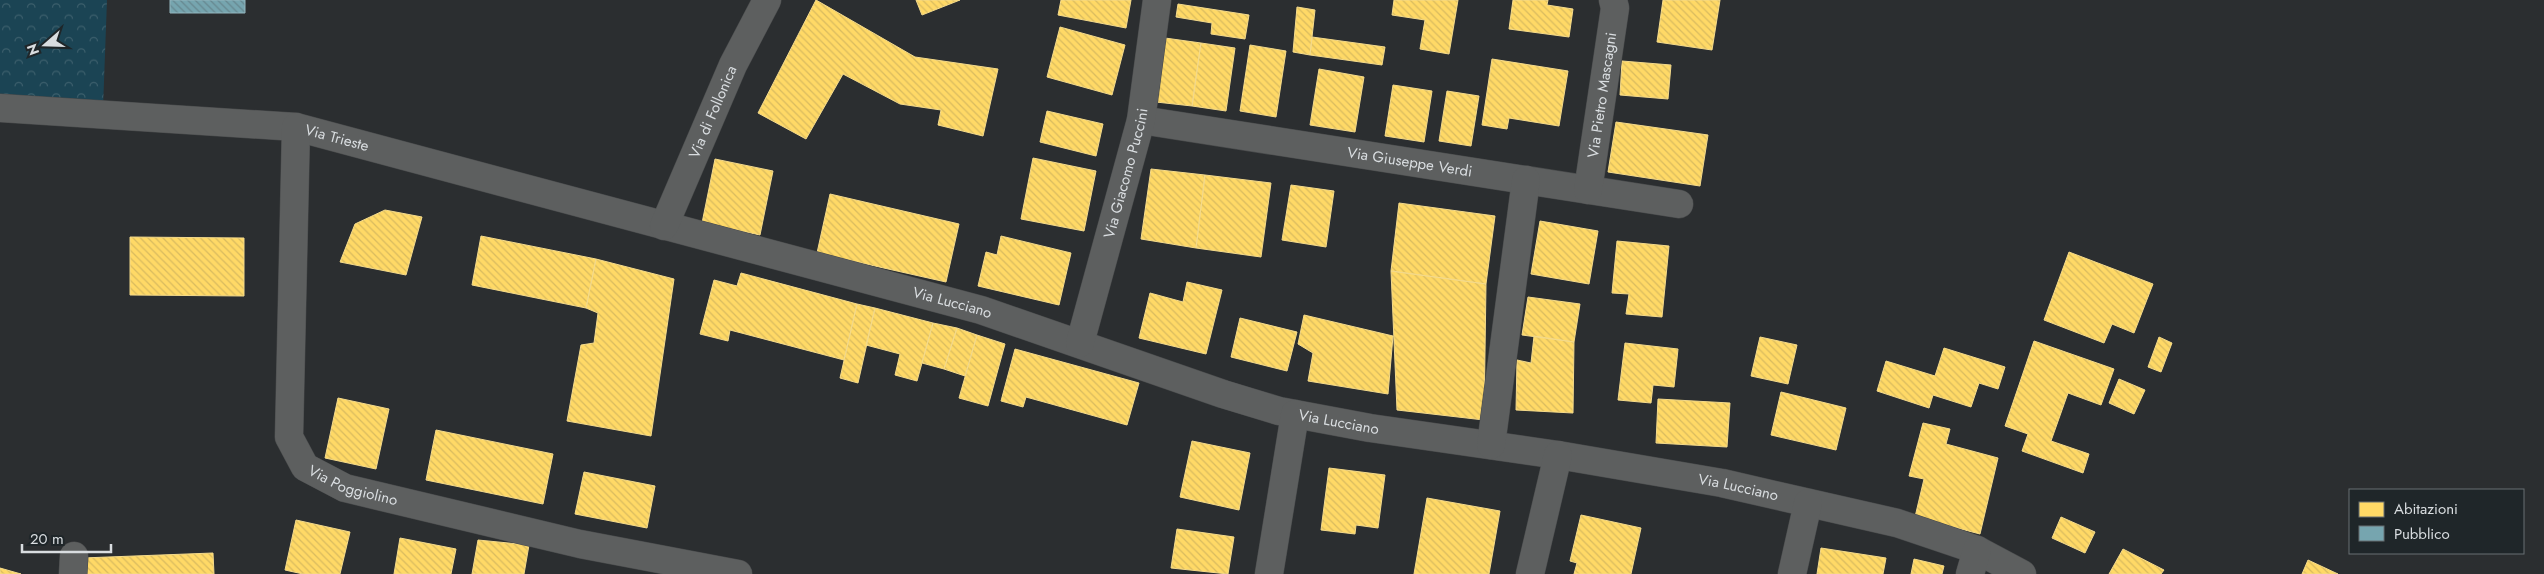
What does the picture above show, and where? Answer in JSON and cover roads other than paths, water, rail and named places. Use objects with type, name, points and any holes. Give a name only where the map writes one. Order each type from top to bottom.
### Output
[{"type":"street","name":"Via di Follonica","points":[[664,226],[733,65],[767,0]]},
{"type":"street","name":"Via Giacomo Puccini","points":[[1080,343],[1140,120],[1157,0]]},
{"type":"street","name":"Via Pietro Mascagni","points":[[1588,190],[1615,8],[1613,0]]},
{"type":"street","name":"Via Trieste","points":[[0,108],[296,127],[664,226]]},
{"type":"street","name":"Via Giuseppe Verdi","points":[[1140,120],[1679,204]]},
{"type":"street","name":"Via Poggiolino","points":[[296,127],[289,437],[305,467],[345,488],[580,544],[738,574]]},
{"type":"street","points":[[1491,445],[1526,180]]},
{"type":"street","name":"Via Lucciano","points":[[664,226],[981,310],[1223,394],[1295,414],[1370,428],[1558,455],[1722,482],[1897,523],[1973,562],[2022,574]]},
{"type":"street","points":[[1269,574],[1295,414]]},
{"type":"street","points":[[1530,574],[1558,455]]},
{"type":"street","points":[[1792,574],[1808,503]]}]
